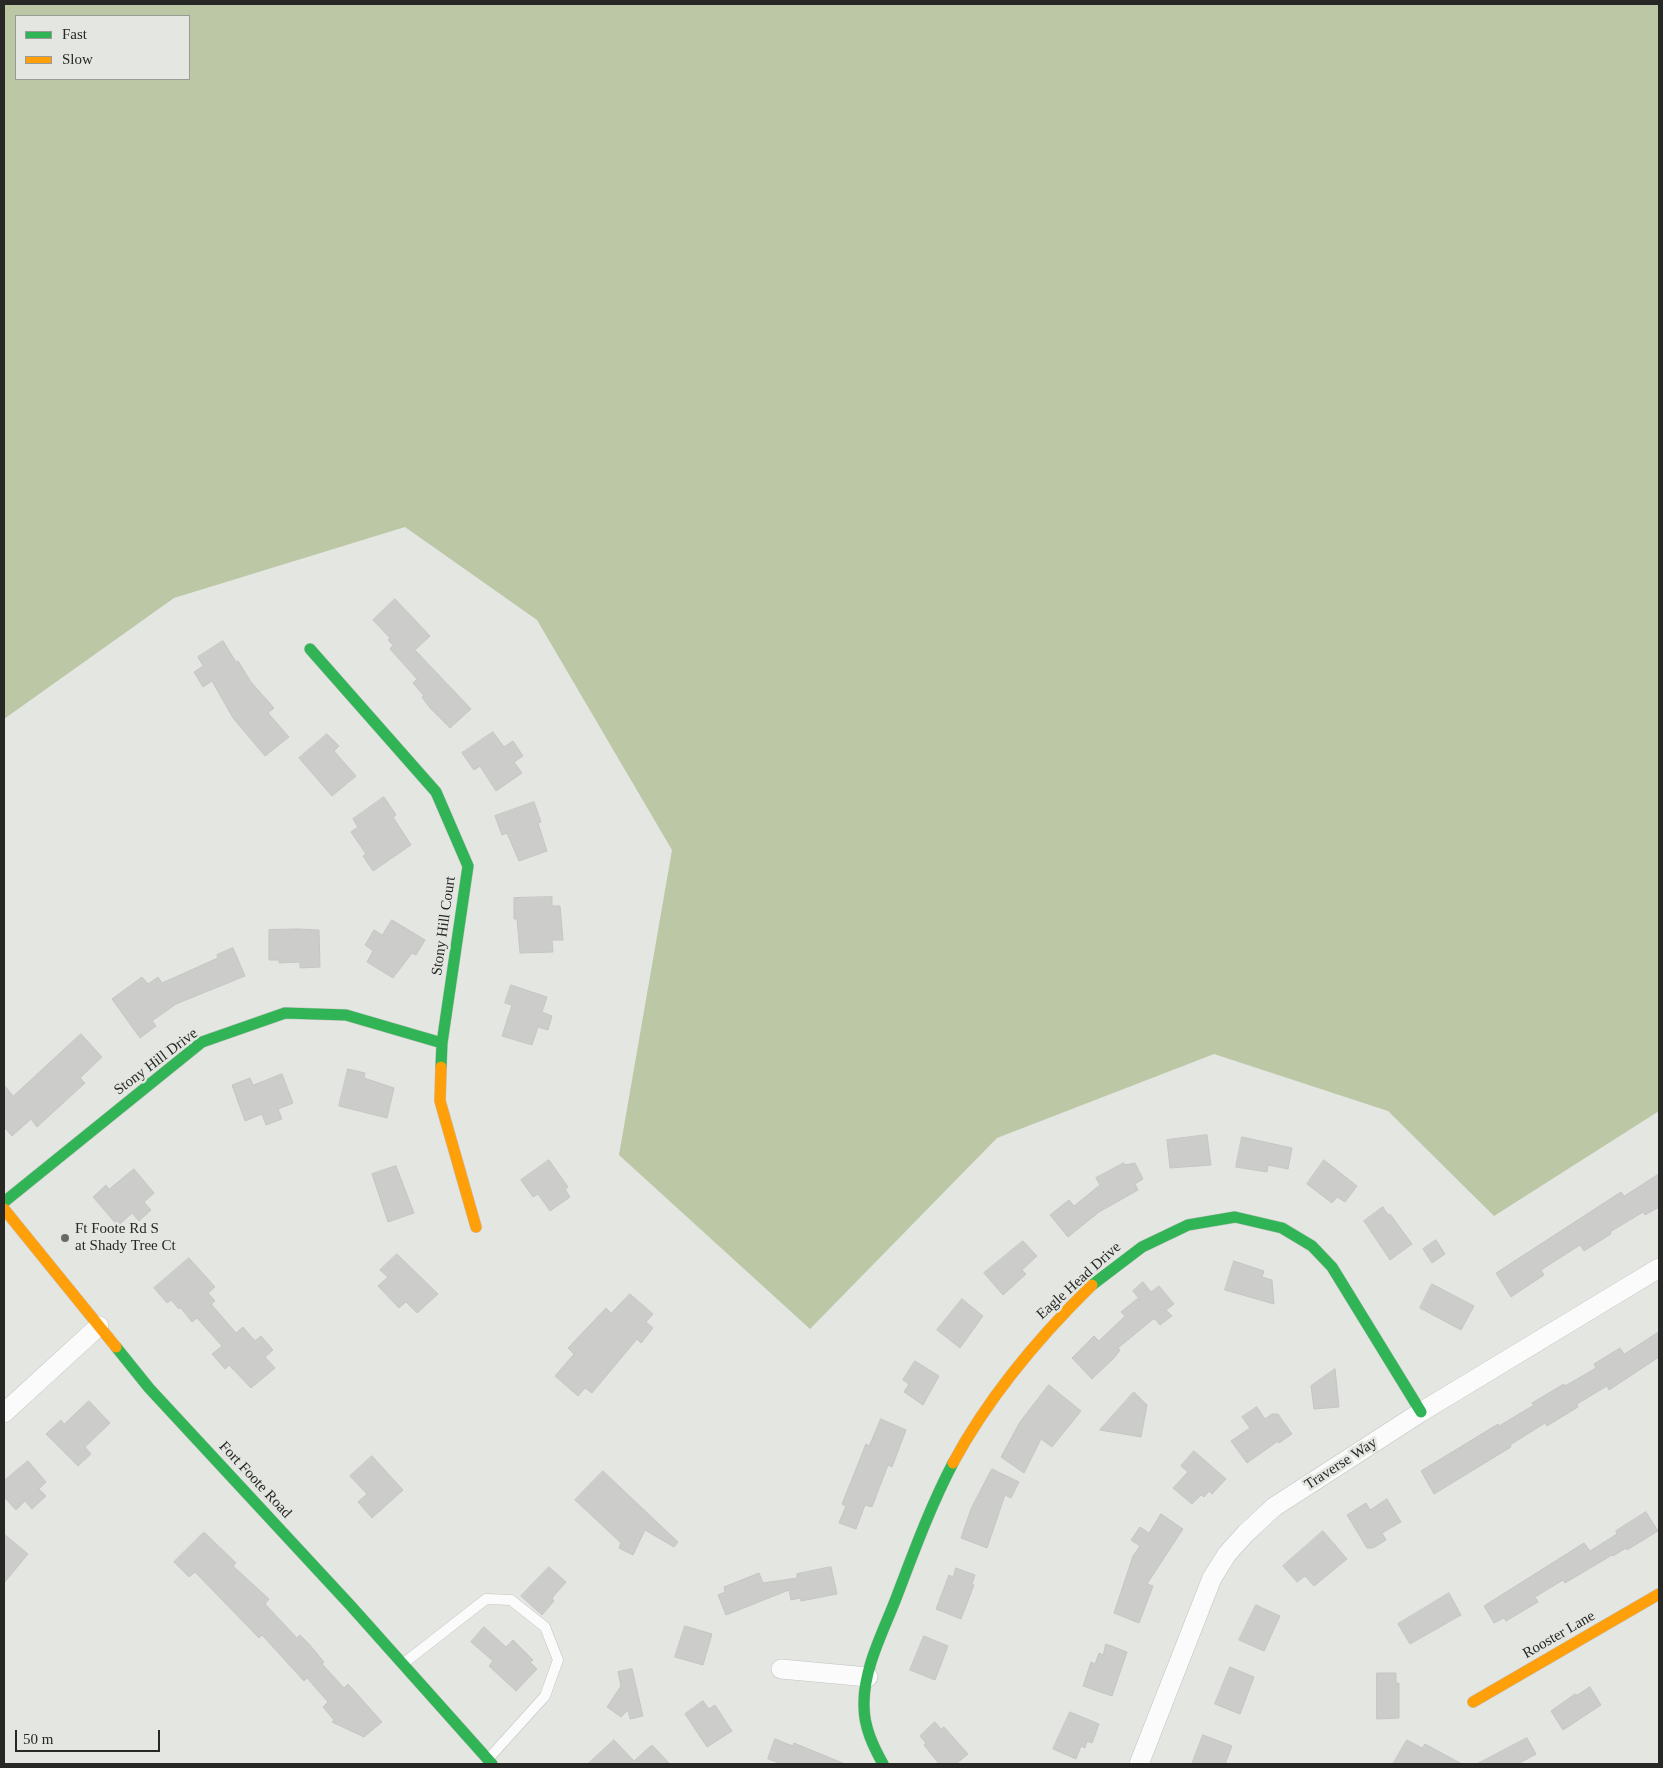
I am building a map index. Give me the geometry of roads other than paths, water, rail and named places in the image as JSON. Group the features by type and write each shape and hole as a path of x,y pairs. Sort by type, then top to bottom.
{"street":[{"name":"Stony Hill Court","path":"310,649 436,792 468,866 442,1043 440,1101 476,1227"},
{"name":"Stony Hill Drive","path":"4,1202 202,1042 285,1013 346,1015 442,1043"},
{"name":"Fort Foote Road","path":"4,1209 149,1388 403,1664 490,1762"},
{"name":"Eagle Head Drive","path":"883,1764 866,1722 864,1700 868,1677 906,1570 938,1492 986,1408 1030,1348 1062,1312 1145,1243 1164,1233 1194,1222 1246,1218 1282,1227 1312,1246 1327,1260 1348,1290 1421,1412"},
{"name":"Traverse Way","path":"1139,1764 1212,1578 1227,1554 1274,1507 1421,1412 1659,1268"},
{"path":"4,1413 99,1326"},
{"name":"Rooster Lane","path":"1473,1702 1659,1594"},
{"path":"781,1669 868,1677"}],"lane":[{"path":"403,1664 486,1599 511,1600 545,1626 558,1660 545,1696 490,1762"}],"place":[{"name":"Ft Foote Rd S at Shady Tree Ct","path":"65,1238"}]}
